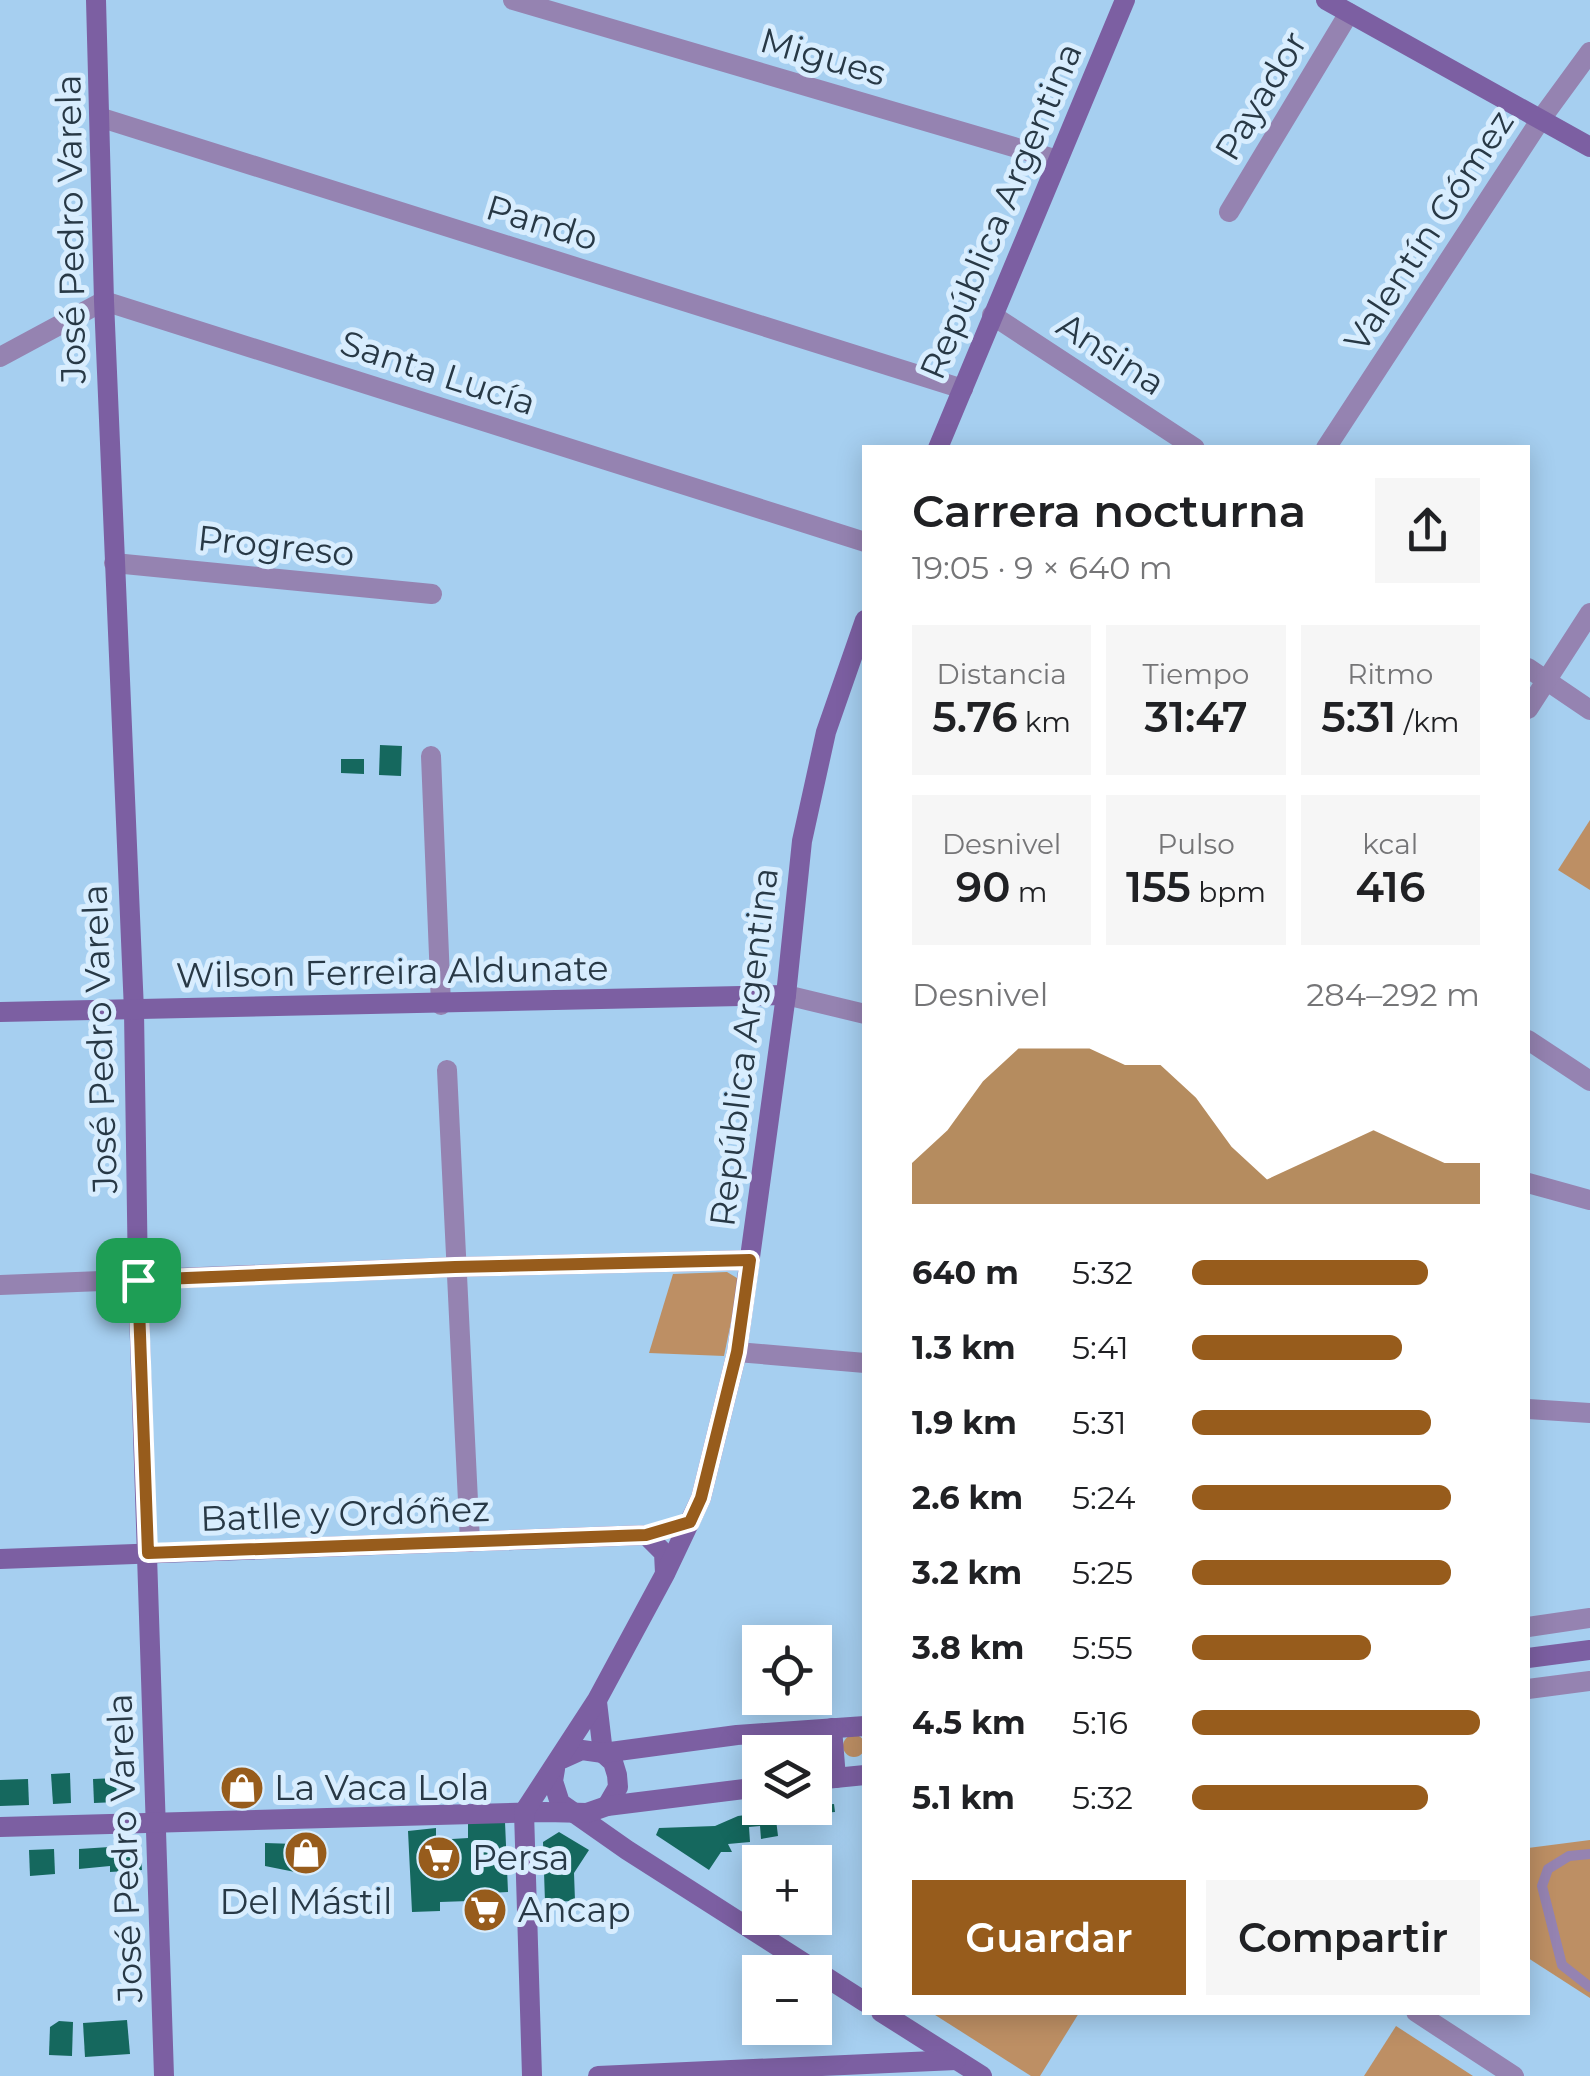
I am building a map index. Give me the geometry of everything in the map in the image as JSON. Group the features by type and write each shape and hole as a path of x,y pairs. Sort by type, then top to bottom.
{"street":[{"name":"José Pedro Varela","path":"96,0 104,302 134,1010 138,1280 164,2076"},
{"name":"Migues","path":"513,0 1058,160"},
{"name":"República Argentina","path":"939,445 1125,0"},
{"path":"1326,0 1590,147"},
{"name":"Payador","path":"1230,212 1349,13"},
{"name":"Valentín Gómez","path":"1328,445 1541,119 1590,52"},
{"name":"Pando","path":"102,118 963,389"},
{"path":"0,357 104,302"},
{"name":"Santa Lucía","path":"104,302 862,541"},
{"name":"Ansina","path":"992,315 1191,445"},
{"name":"Progreso","path":"114,563 432,594"},
{"path":"1530,706 1590,613"},
{"name":"República Argentina","path":"524,1812 597,1700 701,1498 737,1352 786,995 802,840 826,732 862,629"},
{"path":"1530,669 1590,710"},
{"path":"431,756 441,1005"},
{"path":"786,995 862,1013"},
{"name":"Wilson Ferreira Aldunate","path":"0,1012 786,995"},
{"path":"1530,1041 1590,1081"},
{"path":"447,1070 470,1542"},
{"path":"1530,1184 1590,1200"},
{"path":"0,1286 455,1267 750,1260"},
{"path":"737,1352 862,1363"},
{"path":"1530,1409 1590,1412"},
{"name":"Batlle y Ordóñez","path":"0,1559 646,1535 690,1522"},
{"path":"646,1535 664,1553 665,1574"},
{"path":"1530,1626 1590,1618"},
{"path":"1530,1658 1590,1650"},
{"path":"1530,1690 1590,1681"},
{"path":"597,1700 603,1753 613,1762 617,1775 618,1787 607,1806"},
{"path":"862,1726 737,1735 603,1753 582,1750 569,1754 555,1769 555,1792 560,1803 862,2000"},
{"path":"831,1735 832,1728"},
{"path":"832,1778 862,1775"},
{"path":"0,1827 587,1813 607,1806 742,1789"},
{"path":"607,1806 627,1850"},
{"path":"524,1812 532,2076"},
{"path":"886,2015 982,2076"},
{"path":"1421,2015 1514,2076"},
{"path":"598,2076 956,2060"}],"lane":[{"path":"1590,1854 1569,1856 1548,1869 1542,1886 1562,1965 1590,1987"}],"shaded area":[{"path":"1590,820 1590,890 1558,870"},
{"path":"727,1272 737,1278 738,1288 724,1356 649,1353 673,1274"},
{"path":"846,1738 862,1738 862,1754 846,1754"},
{"path":"1590,1840 1590,1998 1530,1959 1530,1848"},
{"path":"935,2015 1078,2015 1040,2076 1031,2076"},
{"path":"1396,2026 1473,2076 1364,2076"}],"building":[{"path":"380,745 402,746 401,776 379,775"},
{"path":"341,759 364,759 364,774 341,773"},
{"path":"70,1773 71,1803 53,1804 51,1774"},
{"path":"116,1778 117,1802 94,1803 93,1779"},
{"name":"La Vaca Lola","path":"254,1778 254,1797 231,1798 230,1779"},
{"path":"28,1779 29,1805 0,1806 0,1780"},
{"path":"742,1815 742,1825 777,1825 778,1836 761,1839 760,1826 749,1827 750,1842 728,1844 732,1852 721,1852 709,1870 656,1835 659,1828 715,1826"},
{"name":"Persa","path":"505,1822 508,1892 469,1894 469,1901 440,1902 440,1911 412,1912 408,1831 436,1828 436,1840 468,1838 468,1823"},
{"path":"559,1832 589,1850 574,1873 575,1901 545,1902 543,1842"},
{"path":"265,1843 296,1844 295,1872 265,1866"},
{"path":"140,1845 142,1870 110,1872 110,1866 79,1869 79,1849"},
{"path":"54,1849 55,1874 30,1876 29,1850"},
{"name":"Ancap","path":"469,1901 500,1902 501,1918 468,1919"},
{"path":"127,2020 130,2054 85,2057 83,2023"},
{"path":"59,2021 73,2022 72,2056 49,2055 50,2027"}],"place":[{"name":"La Vaca Lola","path":"242,1788"},
{"name":"Del Mástil","path":"306,1853"},
{"name":"Persa","path":"439,1858"},
{"name":"Ancap","path":"485,1910"}],"route":[{"path":"750,1260 737,1352 701,1498 690,1522 646,1535 148,1553 138,1280 750,1260"}]}
